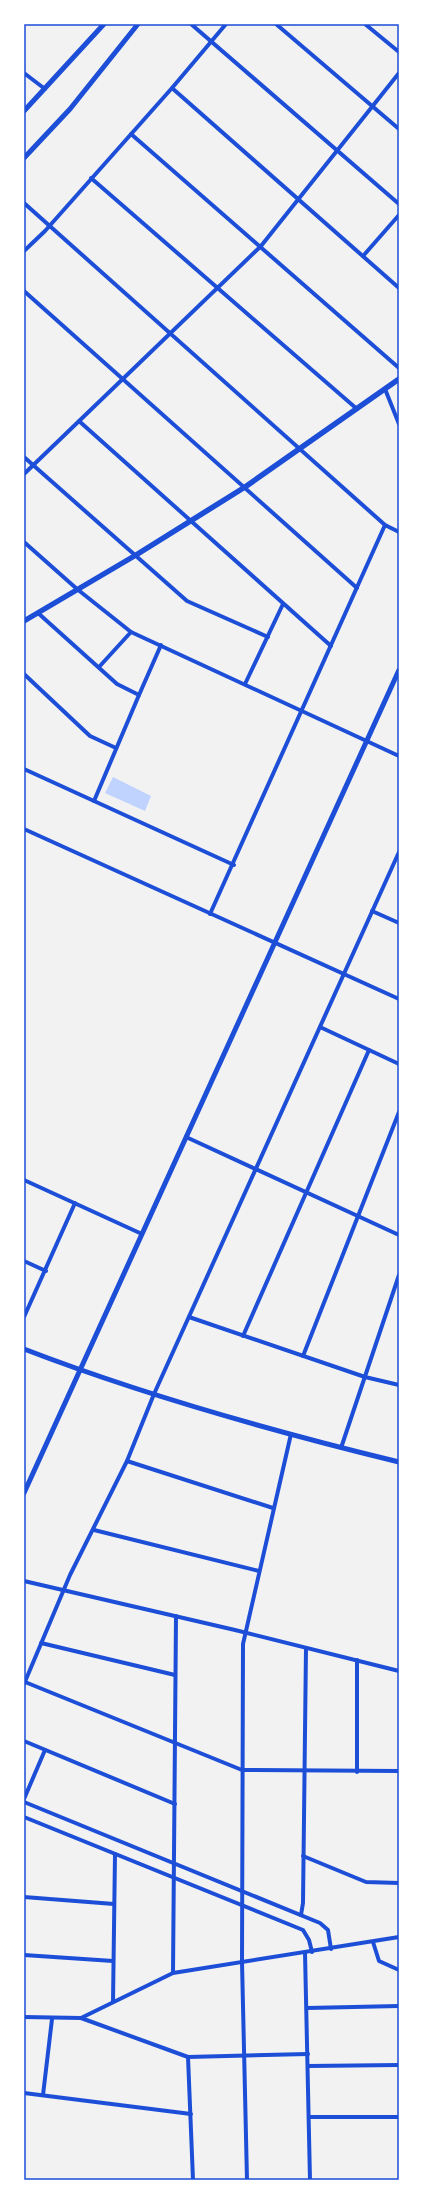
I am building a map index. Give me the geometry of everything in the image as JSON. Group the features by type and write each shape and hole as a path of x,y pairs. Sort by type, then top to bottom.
{"main road":[{"path":"24,621 191,522 357,410 399,379"}],"street":[{"path":"24,111 104,24"},
{"path":"24,158 70,109 138,24"},
{"path":"191,24 399,204"},
{"path":"24,251 50,225 172,88 226,24"},
{"path":"276,24 399,129"},
{"path":"366,24 399,52"},
{"path":"24,73 45,89"},
{"path":"24,474 260,246 399,73"},
{"path":"172,88 399,288"},
{"path":"131,134 399,368"},
{"path":"91,178 357,410"},
{"path":"24,203 385,525 399,532"},
{"path":"363,256 399,215"},
{"path":"24,291 357,588"},
{"path":"385,389 399,424"},
{"path":"79,421 331,646"},
{"path":"24,457 187,601 268,637"},
{"path":"210,914 234,865 385,525"},
{"path":"24,542 77,589 131,632 399,756"},
{"path":"245,684 283,604"},
{"path":"38,613 117,684 139,695"},
{"path":"99,667 131,632"},
{"path":"94,801 161,645"},
{"path":"24,1493 399,670"},
{"path":"24,674 90,736 116,748"},
{"path":"24,769 234,865"},
{"path":"24,829 274,944 399,999"},
{"path":"399,852 254,1170 154,1394 127,1461 63,1590 25,1683 242,1770 357,1772 399,1771"},
{"path":"372,911 399,923"},
{"path":"320,1028 399,1064"},
{"path":"243,1336 369,1050"},
{"path":"303,1356 399,1112"},
{"path":"186,1137 254,1170 399,1235"},
{"path":"24,1180 142,1234"},
{"path":"24,1317 46,1271 75,1203"},
{"path":"24,1261 46,1271"},
{"path":"341,1448 399,1275"},
{"path":"189,1317 366,1377 399,1385"},
{"path":"24,1348 79,1370 219,1414 341,1448 399,1462"},
{"path":"248,2180 242,1962 242,1770 245,1632 291,1434"},
{"path":"127,1461 273,1508"},
{"path":"94,1530 259,1571"},
{"path":"24,1581 245,1632 399,1671"},
{"path":"173,1973 176,1616"},
{"path":"41,1643 175,1675"},
{"path":"301,1915 303,1903 306,1648"},
{"path":"357,1660 357,1772"},
{"path":"24,1741 175,1804"},
{"path":"24,1799 45,1750"},
{"path":"24,1802 320,1923 328,1930 331,1949"},
{"path":"24,1817 243,1907 303,1930 310,1940 312,1952"},
{"path":"113,2002 115,1854"},
{"path":"303,1856 366,1882 399,1883"},
{"path":"24,1898 114,1904"},
{"path":"81,2018 173,1973 399,1937"},
{"path":"373,1942 379,1961 399,1970 399,1975"},
{"path":"305,1953 310,2117 310,2180"},
{"path":"24,1955 113,1961"},
{"path":"307,2008 399,2006"},
{"path":"24,2018 81,2018 188,2057 308,2054"},
{"path":"43,2095 52,2019"},
{"path":"188,2057 193,2180"},
{"path":"308,2066 399,2065"},
{"path":"24,2093 191,2114"},
{"path":"310,2117 399,2117"}],"water":[{"path":"113,777 151,796 145,811 105,793"}]}
